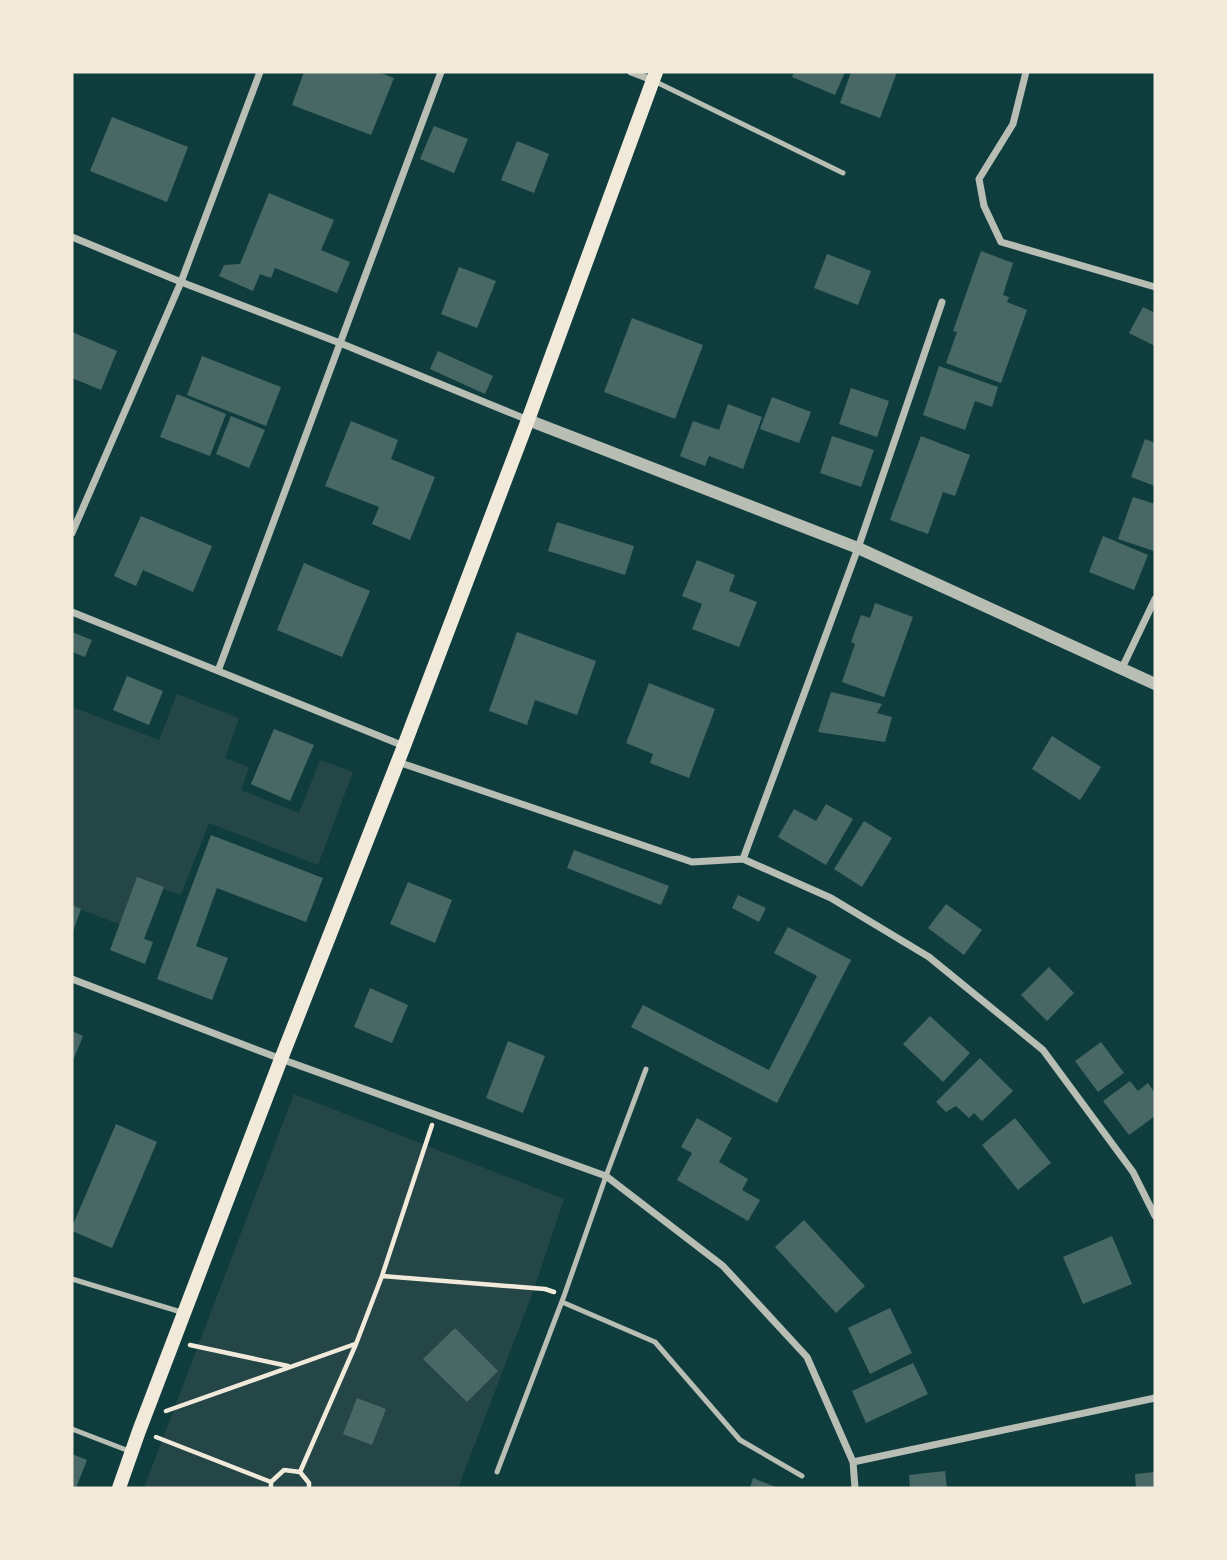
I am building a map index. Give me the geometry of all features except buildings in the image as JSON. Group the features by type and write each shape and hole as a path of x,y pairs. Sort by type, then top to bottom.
{"main road":[{"path":"119,1488 281,1059 528,420 654,76"}],"street":[{"path":"72,533 181,282 260,72"},
{"path":"218,671 441,72"},
{"path":"631,72 654,76"},
{"path":"1026,72 1013,124 979,179 984,206 1001,242 1155,287"},
{"path":"72,237 528,420 858,548 1155,684"},
{"path":"743,859 858,548 942,302"},
{"path":"1122,668 1155,599"},
{"path":"72,612 404,746"},
{"path":"398,762 692,862 743,859 831,898 929,957 1043,1050 1133,1172 1155,1216"},
{"path":"72,979 281,1059 606,1176 723,1266 807,1357 853,1462 855,1488"},
{"path":"853,1462 1155,1398"}],"lane":[{"path":"654,76 843,173"},
{"path":"497,1472 646,1069"},
{"path":"72,1279 184,1313"},
{"path":"563,1299 654,1342 740,1440 802,1476"},
{"path":"72,1429 132,1452"}],"path":[{"path":"300,1472 356,1344 382,1276 436,1115"},
{"path":"382,1276 545,1289 563,1299"},
{"path":"164,1412 356,1344"},
{"path":"189,1345 290,1367"},
{"path":"139,1431 271,1482"},
{"path":"271,1488 271,1482 284,1470 300,1472 309,1483 309,1488"}],"shaded area":[{"path":"177,694 239,718 225,758 249,767 241,790 299,813 320,760 353,772 318,865 209,823 181,895 138,880 121,925 72,906 72,707 159,740"},
{"path":"294,1094 564,1199 534,1289 458,1488 144,1488"}]}
